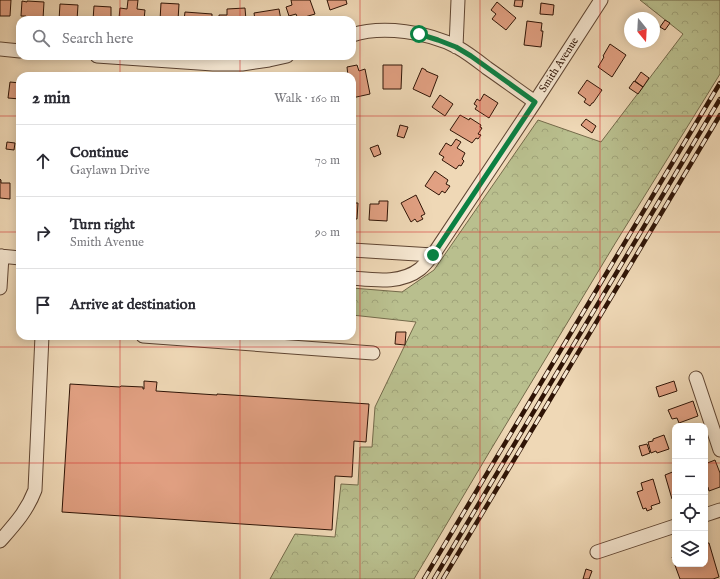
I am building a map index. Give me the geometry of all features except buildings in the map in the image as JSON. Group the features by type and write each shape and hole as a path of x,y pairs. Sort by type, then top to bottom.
{"street":[{"path":"456,47 458,0"},
{"name":"Smith Avenue","path":"356,278 382,280 396,279 409,276 421,269 433,255 601,0"},
{"path":"356,34 378,30 419,34 438,40 456,47 471,56 535,102"},
{"path":"0,49 16,51"},
{"path":"158,60 242,64 270,60"},
{"path":"356,250 433,255"},
{"path":"0,288 1,256 16,258"},
{"path":"0,541 21,517 36,490 42,340"},
{"path":"197,340 374,353"},
{"path":"696,378 720,450"},
{"path":"708,514 720,510"},
{"path":"597,552 672,527"}],"green space":[{"path":"640,0 720,0 720,74 616,242 414,579 270,579 295,534 335,537 341,484 358,485 360,447 372,447 375,407 416,322 356,315 356,288 402,292 434,270 538,120 601,142 683,34 660,16 660,12 655,12"}],"railway":[{"path":"424,579 720,83"},
{"path":"434,579 720,99"},
{"path":"443,579 720,115"}],"route":[{"path":"419,34 456,47 535,102 433,255"}]}
